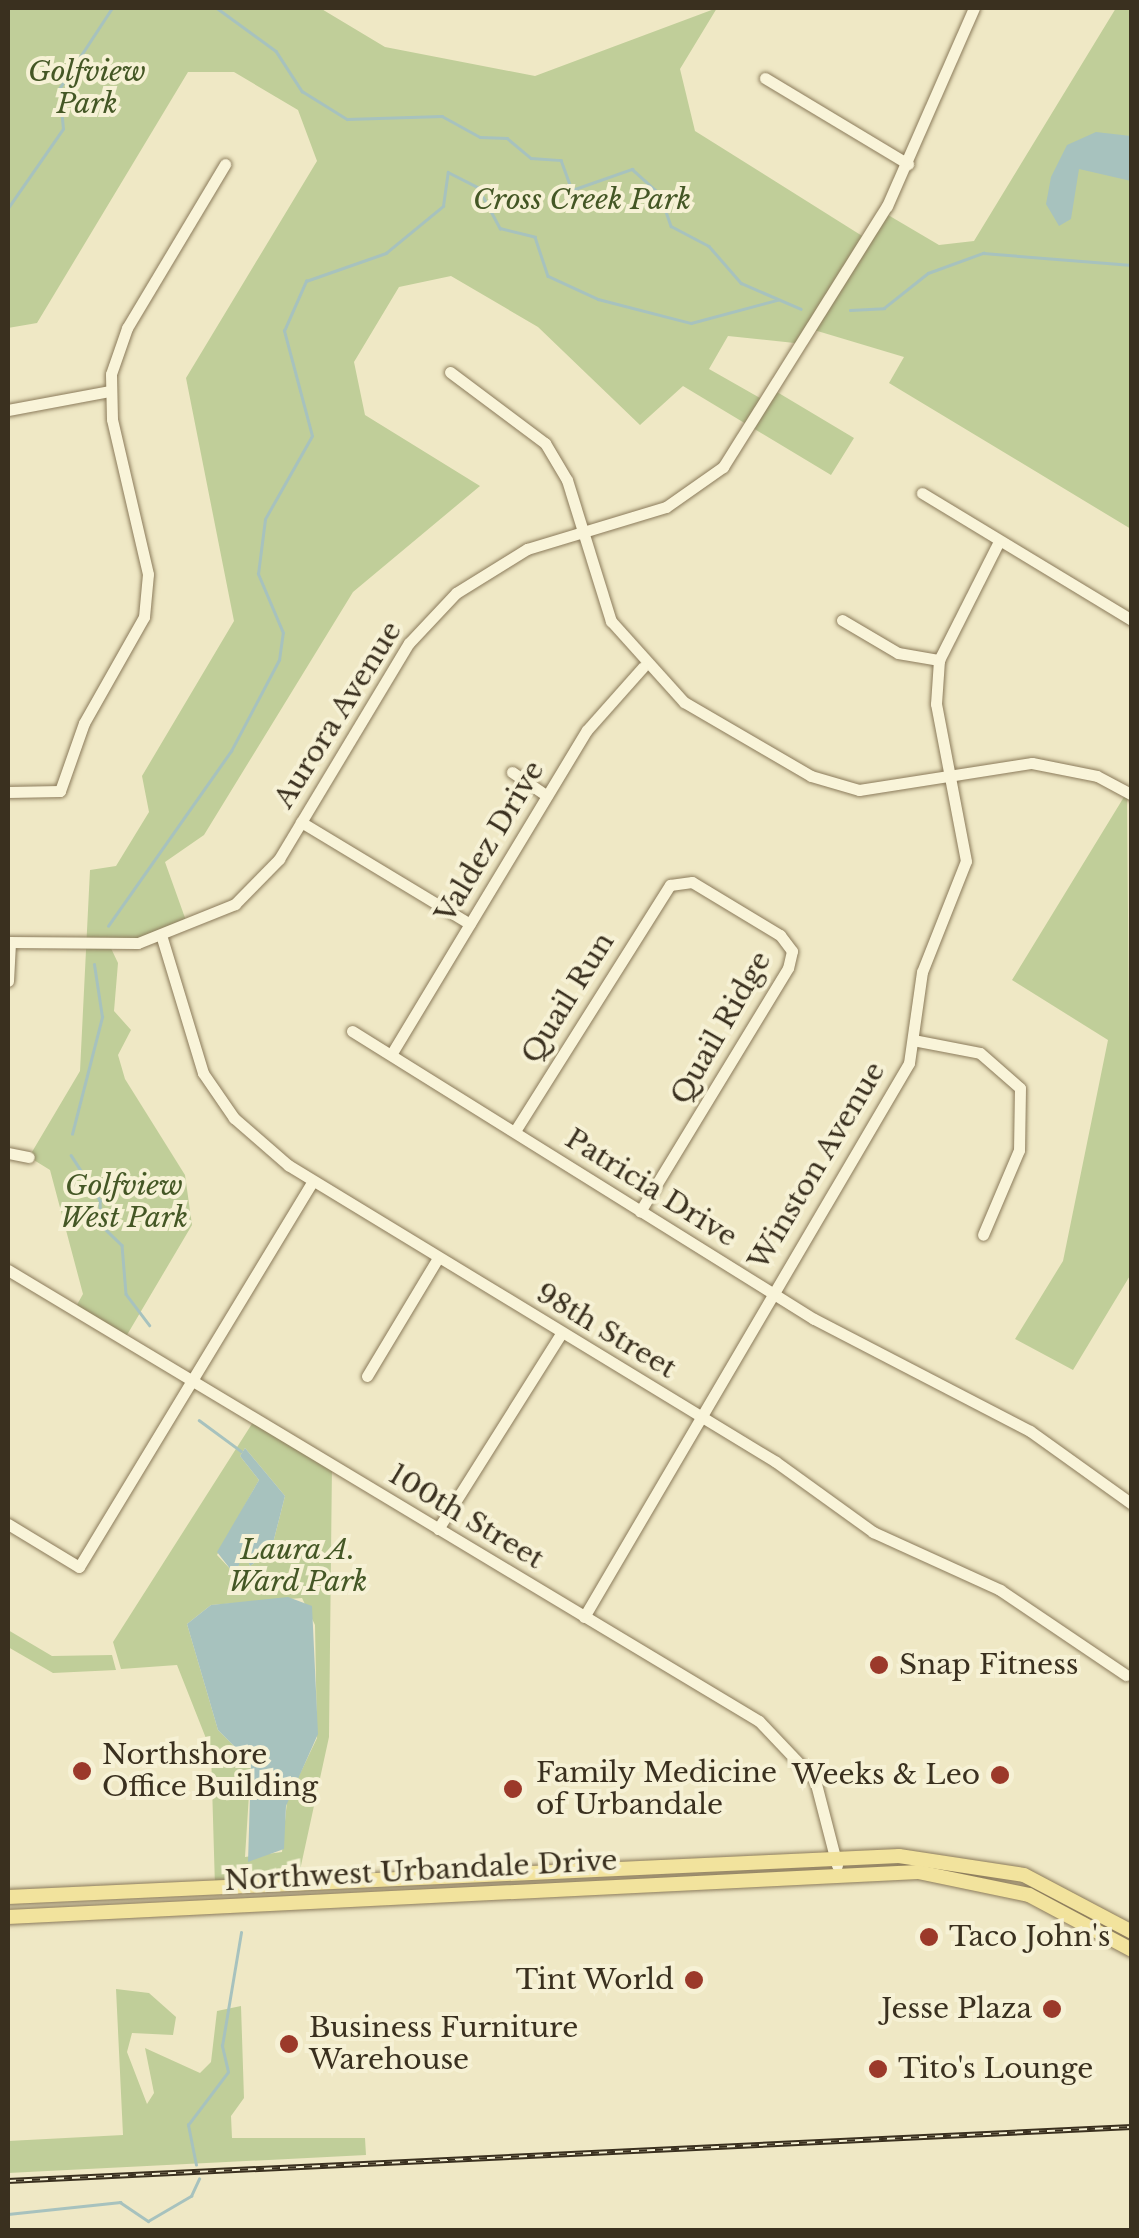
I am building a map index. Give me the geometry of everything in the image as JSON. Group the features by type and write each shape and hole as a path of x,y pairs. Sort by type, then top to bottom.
{"main road":[{"name":"Northwest Urbandale Drive","path":"8,1897 836,1858"},
{"path":"836,1858 994,1866 1132,1932"},
{"path":"838,1875 918,1872 1005,1886 1132,1950"},
{"name":"Northwest Urbandale Drive","path":"8,1917 838,1875"}],"street":[{"name":"Aurora Avenue","path":"9,942 162,938 251,890 301,822 424,624 502,562 581,532 666,507 723,467 819,320 908,164 974,8"},
{"path":"765,78 908,164"},
{"path":"8,792 61,790 148,596 110,391 126,328 225,164"},
{"path":"450,372 546,443 611,622 644,667 684,702 826,783 892,791 952,777 1065,766 1132,795"},
{"path":"8,410 110,391"},
{"path":"922,493 1132,620"},
{"name":"Winston Avenue","path":"584,1617 695,1414 900,1081 914,1040 922,972 966,861 936,704 939,660 1000,541"},
{"path":"842,620 898,652 939,660"},
{"name":"Valdez Drive","path":"392,1053 587,730 644,667"},
{"path":"512,772 547,796"},
{"path":"301,822 470,924"},
{"name":"Quail Ridge","path":"640,1211 792,960 788,941 692,882 663,891"},
{"name":"Quail Run","path":"516,1131 663,891"},
{"name":"98th Street","path":"162,938 181,1023 210,1085 263,1146 313,1181 695,1414 873,1532 1000,1590 1126,1676"},
{"path":"8,981 9,942"},
{"name":"Patricia Drive","path":"352,1031 770,1292 1030,1431 1132,1504"},
{"path":"914,1040 970,1049 1020,1088 1019,1150 983,1235"},
{"path":"8,1153 29,1157"},
{"path":"8,1524 78,1567 313,1181"},
{"path":"367,1376 438,1258"},
{"name":"100th Street","path":"8,1270 780,1736 824,1798 838,1875"},
{"path":"438,1529 561,1334"}],"green space":[{"name":"Cross Creek Park","path":"8,8 320,8 385,47 535,76 717,8 680,69 695,131 867,239 883,212 939,245 974,241 1116,8 1131,8 1131,529 889,383 904,357 814,330 804,344 728,336 709,369 769,403 777,392 854,438 831,475 683,386 640,425 538,327 451,276 399,287 354,362 365,415 480,486 353,592 204,835 165,862 189,929 109,944 118,963 114,1011 131,1030 118,1055 125,1079 185,1175 192,1225 124,1340 74,1310 83,1294 50,1170 29,1157 80,1071 90,870 116,866 149,812 142,776 234,621 186,378 317,161 298,110 234,72 188,72 37,323 8,328"},
{"path":"1127,792 1131,1274 1073,1370 1015,1339 1063,1261 1108,1040 1012,980"},
{"name":"Laura A. Ward Park","path":"255,1419 332,1465 329,1737 297,1884 215,1887 211,1751 177,1665 121,1669 113,1642","holes":["245,1448 285,1496 271,1551 250,1566 244,1551 235,1574 217,1555 259,1480 240,1456","302,1598 315,1625 317,1738 287,1801 282,1852 245,1857 251,1763 218,1730 187,1624 211,1605"]},
{"path":"8,1630 52,1656 112,1655 116,1670 53,1673 8,1647"},
{"path":"116,1989 149,1993 176,2017 173,2035 132,2033 127,2052 147,2104 154,2093 145,2048 200,2073 211,2062 217,2011 241,2006 244,2098 231,2116 232,2138 365,2138 366,2155 8,2173 8,2141 123,2135"}],"water":[{"path":"1096,132 1131,136 1131,181 1079,169 1071,219 1059,226 1046,204 1051,177 1067,145"},
{"path":"245,1448 285,1496 271,1551 250,1566 244,1552 235,1575 217,1552 259,1480 240,1456"},
{"path":"288,1597 312,1606 318,1734 286,1806 284,1849 248,1862 251,1763 218,1730 187,1624 211,1605"}],"waterway":[{"path":"8,208 63,129 59,89 112,8"},
{"path":"217,8 276,51 302,91 347,119 442,116 480,137 507,138 531,158 561,160 572,190 632,169 660,194 671,226 709,246 741,283 801,309"},
{"path":"108,926 231,751 279,660 283,633 258,574 265,519 312,436 284,331 306,281 386,253 443,206 448,172 478,187 500,228 535,237 548,276 598,299 691,323 777,300"},
{"path":"850,310 884,308 928,273 983,253 1132,265"},
{"path":"72,1134 102,1017 94,965"},
{"path":"71,1155 100,1200 101,1225 122,1245 126,1294 149,1325"},
{"path":"199,1420 241,1451"},
{"path":"196,2165 188,2125 228,2072 222,2046 241,1933"},
{"path":"8,2214 120,2202 148,2221 191,2196 199,2179"}],"railway":[{"path":"8,2181 1132,2127"}],"place":[{"name":"Snap Fitness","path":"879,1665"},
{"name":"Northshore Office Building","path":"82,1771"},
{"name":"Weeks & Leo","path":"1000,1775"},
{"name":"Family Medicine of Urbandale","path":"513,1789"},
{"name":"Taco John's","path":"929,1937"},
{"name":"Tint World","path":"694,1980"},
{"name":"Jesse Plaza","path":"1052,2009"},
{"name":"Business Furniture Warehouse","path":"289,2044"},
{"name":"Tito's Lounge","path":"878,2069"}],"park label":[{"name":"Golfview Park","path":"87,88"},
{"name":"Golfview West Park","path":"124,1202"}]}
